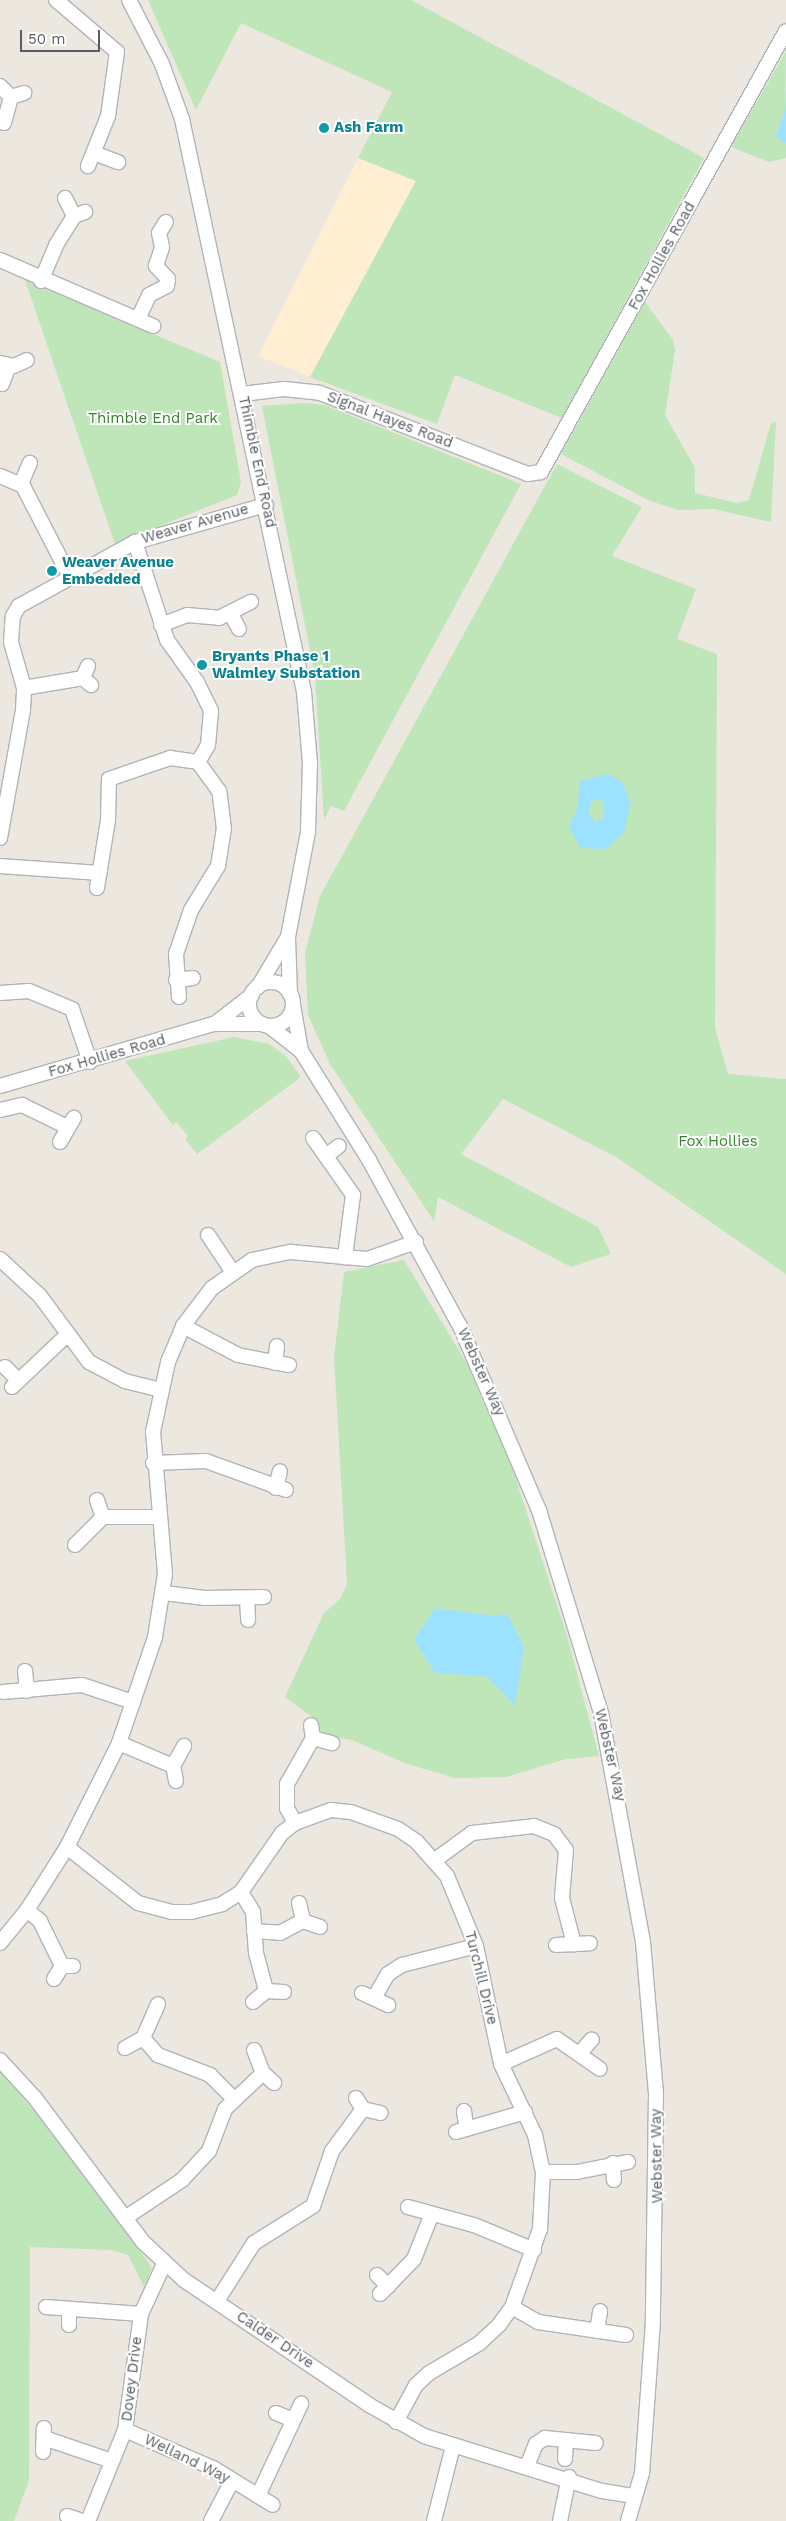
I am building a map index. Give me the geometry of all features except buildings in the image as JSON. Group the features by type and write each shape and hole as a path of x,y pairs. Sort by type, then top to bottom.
{"street":[{"path":"56,0 117,52 113,96 88,166"},
{"name":"Thimble End Road","path":"129,0 178,105 266,505 304,692 310,763 308,832 288,937 291,999"},
{"name":"Fox Hollies Road","path":"533,475 545,468 786,31"},
{"path":"0,86 18,95 4,123"},
{"path":"94,153 118,162"},
{"path":"41,281 80,214 65,198"},
{"path":"138,319 149,295 167,286 168,279 156,266 162,247 159,233 166,222"},
{"path":"0,260 41,281 153,326"},
{"path":"2,384 5,365 27,360"},
{"name":"Signal Hayes Road","path":"242,394 284,389 320,393 533,475"},
{"path":"21,484 30,463"},
{"path":"0,476 21,484 69,575"},
{"name":"Weaver Avenue","path":"0,838 6,764 24,688 11,642 13,616 26,599 135,542 266,505"},
{"path":"135,542 161,625 210,711 208,744 198,762"},
{"path":"161,625 187,615 207,619 231,614 251,602"},
{"path":"231,614 239,629"},
{"path":"24,688 87,676"},
{"path":"97,888 108,820 107,785 113,775 170,758 198,762 218,791 222,847 209,883 184,923 175,961 179,997"},
{"path":"0,866 100,873"},
{"name":"Thimble End Road","path":"255,991 288,937"},
{"path":"176,980 193,978"},
{"path":"274,983 291,999 283,1022 266,1025 251,1012 255,991 274,983"},
{"path":"0,993 29,991 72,1010 90,1062"},
{"name":"Fox Hollies Road","path":"213,1024 255,991"},
{"name":"Webster Way","path":"291,999 300,1051"},
{"name":"Fox Hollies Road","path":"0,1086 90,1062 213,1024 266,1025"},
{"name":"Webster Way","path":"266,1025 300,1051 416,1242 493,1397 554,1550 601,1713 632,1868 651,2018 658,2169 642,2473 633,2496 628,2521"},
{"path":"0,1110 22,1105 70,1122 60,1142"},
{"path":"313,1138 354,1200 345,1257"},
{"path":"326,1156 339,1146"},
{"path":"208,1234 232,1271"},
{"path":"0,1943 28,1910 67,1847 119,1743 133,1702 164,1593 160,1516 153,1463 161,1390 184,1326 207,1294 232,1271 272,1254 380,1257 416,1242"},
{"path":"0,1259 40,1296 68,1335 96,1368 161,1390"},
{"path":"184,1326 238,1355 289,1366"},
{"path":"5,1368 15,1383 68,1335"},
{"path":"274,1363 277,1346"},
{"path":"153,1463 206,1461 281,1489 280,1471"},
{"path":"97,1500 102,1516"},
{"path":"75,1545 102,1516 160,1516"},
{"path":"164,1593 247,1598 264,1597"},
{"path":"247,1598 248,1620"},
{"path":"25,1671 27,1691"},
{"path":"3,1692 82,1685 133,1702"},
{"path":"295,1823 287,1808 287,1784 312,1732 332,1743"},
{"path":"119,1743 172,1766"},
{"path":"176,1781 172,1766 184,1746"},
{"name":"Turchill Drive","path":"67,1847 124,1893 155,1909 205,1909 241,1892 282,1833 295,1823 331,1810 368,1816 398,1829 435,1860 457,1896 476,1946 500,2064 525,2112 543,2172 534,2250 512,2307 480,2343 446,2361 416,2384 396,2422"},
{"path":"435,1860 472,1833 534,1826 554,1834 566,1850 562,1898 574,1944"},
{"path":"241,1892 253,1912 254,1931 266,1990"},
{"path":"300,1903 303,1921"},
{"path":"28,1910 40,1921 68,1966 54,1979"},
{"path":"254,1931 280,1932 303,1921 320,1928"},
{"path":"556,1945 590,1943"},
{"path":"388,2005 368,1995 388,1974 402,1965 476,1946"},
{"path":"253,2002 266,1990 284,1992"},
{"path":"125,2048 143,2038 158,2004"},
{"path":"143,2038 158,2055 210,2075 234,2098"},
{"path":"500,2064 550,2040 580,2053 600,2069"},
{"path":"580,2053 592,2040"},
{"path":"254,2050 263,2073 274,2083"},
{"name":"Calder Drive","path":"0,2060 35,2098 126,2218 164,2264 217,2301 396,2422 453,2446 569,2477 602,2491 633,2496"},
{"path":"126,2218 168,2192 209,2151 234,2098 263,2073"},
{"path":"217,2301 254,2243 313,2206 332,2151 360,2104 381,2112"},
{"path":"464,2111 461,2129 496,2123 525,2112"},
{"path":"543,2172 577,2172 613,2163 628,2162"},
{"path":"613,2163 614,2180"},
{"path":"408,2207 431,2216 474,2225 534,2250"},
{"path":"376,2275 384,2290 414,2259 431,2216"},
{"name":"Dovey Drive","path":"88,2521 126,2430 140,2314 164,2264"},
{"path":"46,2307 140,2314"},
{"path":"512,2307 538,2322 626,2335"},
{"path":"69,2308 69,2325"},
{"path":"597,2331 600,2311"},
{"path":"258,2496 300,2404"},
{"path":"276,2413 293,2420"},
{"name":"Welland Way","path":"126,2430 232,2480 273,2505"},
{"path":"44,2439 112,2461"},
{"path":"527,2466 539,2440 596,2443"},
{"path":"565,2459 566,2440"},
{"path":"434,2521 453,2446"},
{"path":"560,2521 569,2477"},
{"path":"211,2521 232,2480"},
{"path":"67,2516 82,2521"}],"shaded area":[{"path":"358,158 416,181 310,377 258,356"}],"green space":[{"path":"148,0 411,0 704,158 562,418 455,375 437,424 310,377 416,181 358,158 392,92 241,23 196,110"},
{"path":"786,51 785,111 775,137 786,144 786,158 769,162 731,147"},
{"name":"Thimble End Park","path":"25,280 220,362 241,482 237,495 115,544"},
{"path":"645,302 673,340 675,351 665,415 695,468 695,493 737,503 749,500 771,423 776,422 771,522 714,509 679,510 650,501 561,454"},
{"path":"303,403 325,405 521,484 344,811 331,806 324,820 315,676 262,406"},
{"name":"Fox Hollies","path":"557,464 642,507 612,556 696,589 677,639 717,654 715,1028 728,1074 786,1079 786,1274 616,1157 503,1099 461,1154 598,1227 611,1254 571,1267 438,1197 434,1221 330,1064 308,1015 305,953 320,896"},
{"path":"234,1037 269,1044 286,1056 301,1077 197,1154 185,1139 188,1136 176,1122 173,1125 125,1061"},
{"path":"404,1260 466,1362 514,1473 567,1636 599,1756 566,1759 506,1777 455,1778 407,1764 352,1740 324,1735 312,1717 285,1697 324,1613 340,1599 347,1584 334,1357 344,1272"},
{"path":"0,2071 83,2168 152,2268 144,2287 128,2255 112,2250 30,2247 29,2480 14,2521 0,2521"}],"water":[{"path":"786,89 786,144 775,137 785,111"},
{"path":"608,774 622,782 631,803 624,832 606,849 580,848 569,826 577,809 580,781","holes":["599,799 604,804 603,818 595,823 588,813 592,801"]},
{"path":"435,1608 494,1616 507,1614 524,1647 515,1705 486,1676 435,1673 414,1640"}],"place":[{"name":"Ash Farm","path":"324,128"},
{"name":"Weaver Avenue Embedded","path":"52,571"},
{"name":"Bryants Phase 1 Walmley Substation","path":"202,665"}]}
